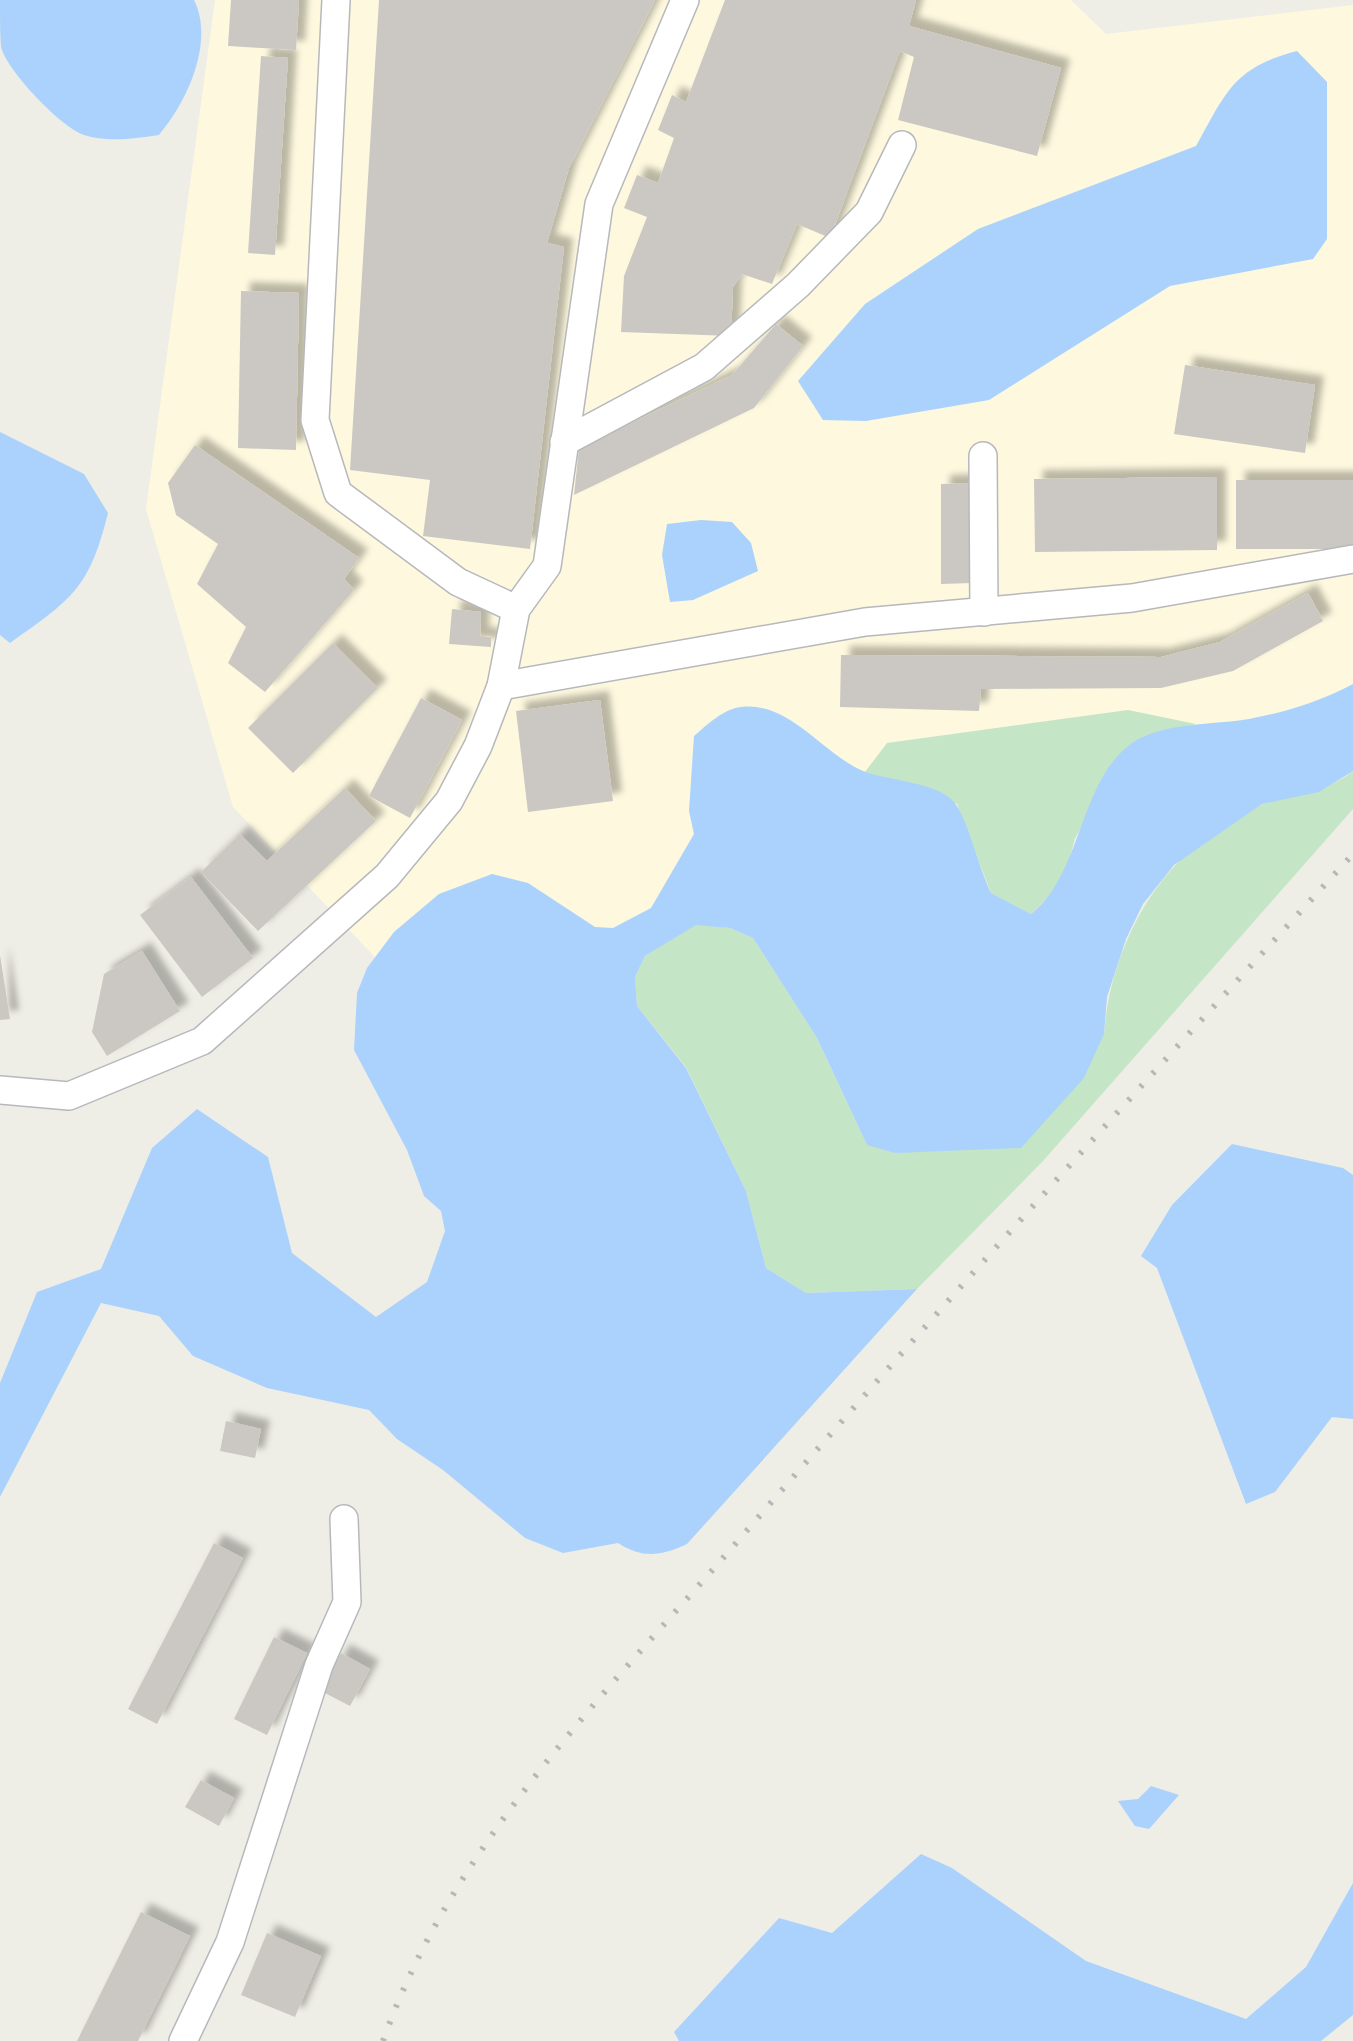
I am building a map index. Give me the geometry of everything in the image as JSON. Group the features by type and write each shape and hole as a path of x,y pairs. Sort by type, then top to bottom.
{"street":[{"path":"336,0 315,420 338,493 458,582 516,609"},
{"path":"0,1090 70,1096 202,1041 387,876 449,801 502,686 516,609 547,566 599,203 686,0"},
{"path":"564,442 704,367 869,212 902,145"},
{"path":"983,456 984,612"},
{"path":"502,686 865,622 1132,598 1353,559"},
{"path":"183,2041 230,1942 320,1665 347,1602 344,1519"}],"shaded area":[{"path":"215,0 1071,0 1106,34 1353,5 1353,718 832,839 611,964 405,989 233,807 146,509"}],"green space":[{"path":"1128,710 1196,724 1133,743 1075,838 1063,882 1031,914 991,893 957,804 865,772 887,743"},
{"path":"1353,771 1353,809 1043,1161 917,1289 806,1293 766,1268 746,1191 686,1067 637,1006 635,977 645,956 696,924 730,928 753,938 817,1038 867,1145 1104,1034 1118,963 1132,930 1171,870 1225,823 1258,806 1330,785"}],"water":[{"path":"0,0 194,0 200,17 200,52 188,89 159,135 102,139 84,135 49,110 5,57"},
{"path":"1297,51 1327,82 1327,239 1313,259 1170,286 989,400 866,421 823,420 798,381 865,304 978,229 1196,146 1234,84 1259,65"},
{"path":"0,432 84,474 108,513 93,559 75,590 10,643 0,635"},
{"path":"732,522 751,543 758,571 693,600 670,602 662,555 667,524"},
{"path":"1353,684 1353,771 1319,792 1262,804 1174,865 1143,904 1126,939 1107,997 1104,1034 1084,1078 1021,1148 895,1153 867,1145 817,1038 753,938 730,928 696,925 645,956 635,977 637,1006 686,1068 746,1191 766,1268 806,1293 917,1289 687,1544 652,1554 618,1543 563,1553 525,1538 443,1470 397,1439 369,1410 267,1388 193,1356 159,1316 101,1303 0,1497 0,1383 37,1292 101,1269 152,1148 197,1109 268,1157 292,1253 376,1317 427,1282 445,1231 441,1211 424,1196 407,1150 354,1050 357,993 367,968 394,932 439,894 492,874 528,883 595,927 613,928 651,908 694,834 689,811 694,736 722,714 741,707 775,712 863,771 928,787 950,798 961,814 991,893 1031,914 1061,875 1101,780 1132,743 1173,728 1276,713"},
{"path":"1232,1144 1343,1168 1353,1175 1353,1419 1332,1417 1275,1492 1246,1504 1157,1268 1141,1256 1172,1205"},
{"path":"1151,1786 1179,1795 1149,1829 1135,1826 1118,1801 1138,1799"},
{"path":"921,1854 952,1868 1086,1961 1246,2019 1306,1967 1353,1883 1353,2015 1321,2041 679,2041 674,2032 779,1918 832,1933"}],"building":[{"path":"231,0 299,0 296,50 228,46"},
{"path":"379,0 655,0 569,168 547,243 564,247 530,549 423,536 430,480 350,470"},
{"path":"725,0 916,0 909,26 1061,68 1037,156 898,120 914,57 900,51 830,238 797,224 772,284 742,274 733,287 731,336 621,332 624,276 647,217 624,208 637,175 658,183 674,138 658,130 672,95 686,102"},
{"path":"261,56 288,58 275,255 248,253"},
{"path":"241,291 299,293 296,450 238,448"},
{"path":"776,324 803,346 754,408 574,495 579,448 732,375"},
{"path":"1185,365 1315,385 1305,453 1174,434"},
{"path":"195,445 359,558 344,579 354,590 265,692 228,663 246,627 197,584 218,544 176,515 168,483"},
{"path":"1217,477 1217,550 1035,552 1034,479"},
{"path":"1236,480 1353,480 1353,549 1236,549"},
{"path":"972,483 972,583 941,584 941,484"},
{"path":"1308,593 1323,621 1233,671 1161,688 981,689 979,711 840,707 841,655 1161,657 1220,642"},
{"path":"452,609 481,612 480,636 491,637 491,647 449,644"},
{"path":"333,643 378,688 293,773 248,728"},
{"path":"421,698 462,720 410,818 369,796"},
{"path":"600,700 613,801 528,812 516,711"},
{"path":"345,788 376,821 258,931 201,872 240,834 267,861"},
{"path":"191,877 253,958 202,997 140,915"},
{"path":"142,951 180,1011 107,1056 92,1032 104,974"},
{"path":"0,955 10,1019 0,1020"},
{"path":"226,1421 261,1429 255,1458 220,1451"},
{"path":"214,1543 243,1558 157,1724 128,1709"},
{"path":"274,1637 307,1653 267,1735 234,1719"},
{"path":"341,1653 370,1669 350,1706 321,1691"},
{"path":"201,1780 234,1798 219,1826 185,1807"},
{"path":"141,1912 190,1936 138,2041 77,2041"},
{"path":"267,1933 321,1956 295,2017 241,1995"}],"railway":[{"path":"383,2041 413,1969 450,1900 492,1835 588,1711 893,1363 1353,854"}]}
